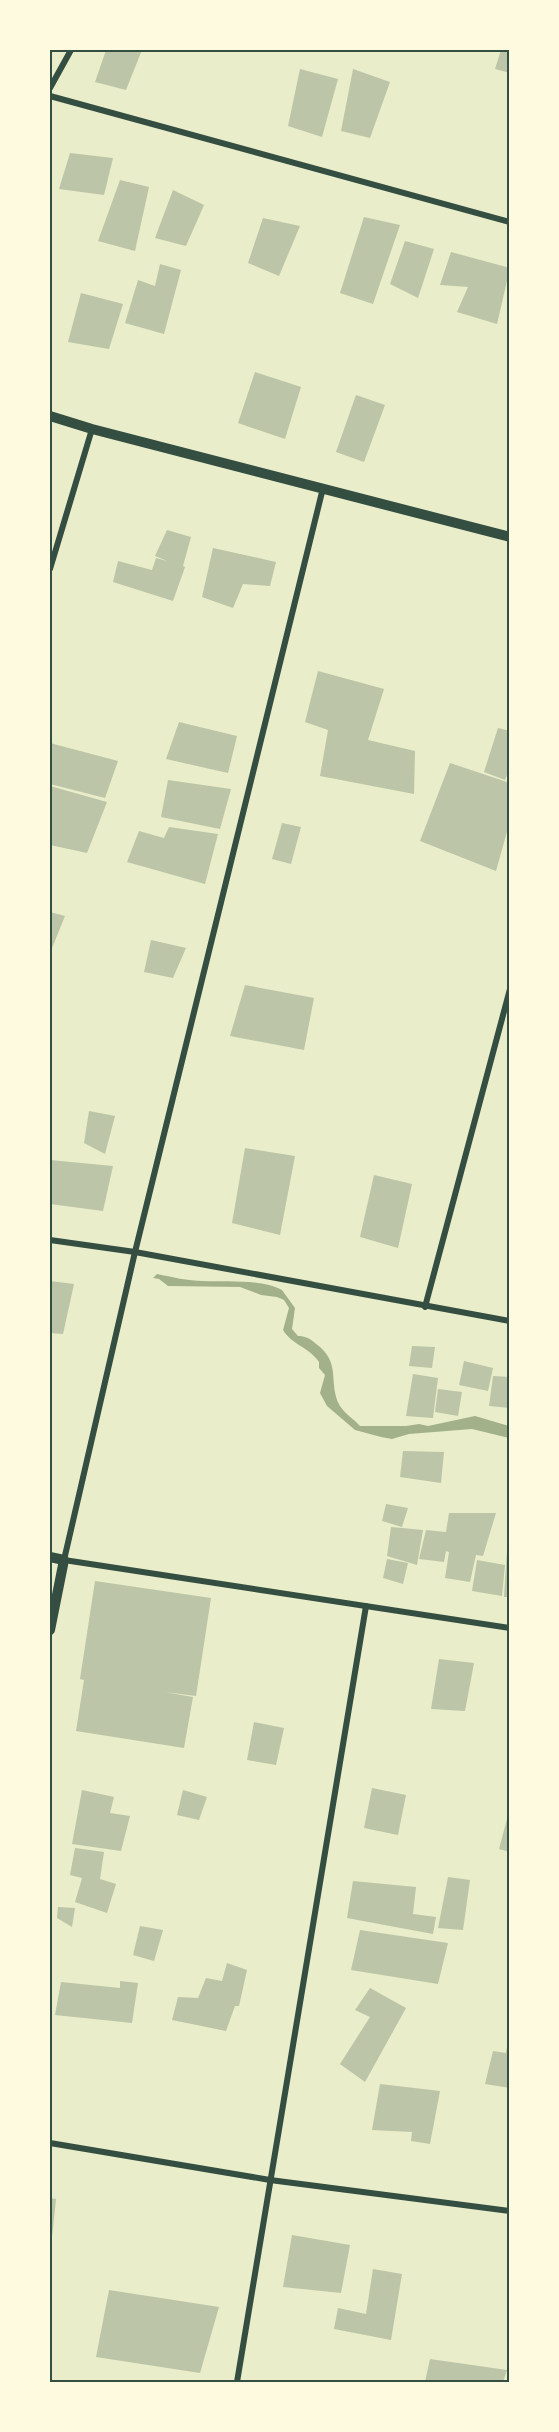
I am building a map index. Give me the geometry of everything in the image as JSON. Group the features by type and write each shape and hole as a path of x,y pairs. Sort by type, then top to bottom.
{"street":[{"path":"50,88 71,50"},
{"path":"50,96 510,222"},
{"path":"50,416 92,429 510,537"},
{"path":"50,569 92,429"},
{"path":"50,1630 135,1252 323,487"},
{"path":"425,1307 510,989"},
{"path":"50,1240 135,1252 510,1321"},
{"path":"50,1557 510,1628"},
{"path":"237,2382 366,1606"},
{"path":"50,2143 270,2180 510,2211"}],"shaded area":[{"path":"157,1274 192,1280 264,1284 282,1290 295,1308 292,1329 298,1336 313,1341 329,1358 336,1398 344,1412 360,1426 419,1424 428,1426 475,1416 509,1426 509,1438 472,1429 409,1434 392,1439 355,1430 327,1406 320,1393 325,1375 319,1368 319,1362 283,1330 289,1308 284,1300 240,1287 168,1286 159,1279 153,1278"}],"building":[{"path":"106,50 142,50 126,90 95,82"},
{"path":"501,50 510,50 510,73 495,69"},
{"path":"300,69 338,79 322,137 288,126"},
{"path":"353,69 390,82 370,138 341,131"},
{"path":"70,153 113,158 104,195 59,189"},
{"path":"120,180 149,187 135,251 98,241"},
{"path":"173,190 204,205 186,246 155,238"},
{"path":"364,217 400,225 373,304 340,293"},
{"path":"263,218 300,226 279,276 248,263"},
{"path":"405,241 434,249 418,298 390,284"},
{"path":"451,252 510,268 497,324 457,312 468,287 440,285"},
{"path":"160,264 181,270 164,334 125,323 138,280 155,286"},
{"path":"81,293 123,304 109,349 68,342"},
{"path":"255,372 301,387 285,439 238,423"},
{"path":"356,395 385,405 364,462 336,452"},
{"path":"167,530 191,537 183,566 185,567 173,601 113,582 118,561 152,570 156,558 167,561 155,556"},
{"path":"213,548 276,562 270,586 243,584 233,608 202,597"},
{"path":"318,671 384,689 368,740 415,751 414,794 320,776 328,730 305,722"},
{"path":"179,722 237,736 228,773 166,759"},
{"path":"498,728 510,731 510,767 505,780 484,772"},
{"path":"50,743 118,761 105,798 50,784"},
{"path":"450,763 510,783 510,821 496,871 420,841"},
{"path":"168,780 231,789 220,829 161,817"},
{"path":"50,786 107,802 87,853 50,845"},
{"path":"282,823 301,827 291,864 272,859"},
{"path":"169,827 218,834 205,884 127,862 139,831 164,838"},
{"path":"50,912 65,916 50,953"},
{"path":"151,940 186,948 173,978 144,972"},
{"path":"245,985 314,998 304,1050 230,1036"},
{"path":"89,1111 115,1116 105,1154 84,1143"},
{"path":"245,1148 295,1156 280,1235 232,1223"},
{"path":"50,1160 113,1166 103,1211 50,1204"},
{"path":"374,1175 412,1184 398,1248 360,1237"},
{"path":"50,1281 74,1284 63,1334 50,1333"},
{"path":"412,1346 435,1347 432,1368 409,1366"},
{"path":"464,1361 493,1368 488,1391 459,1385"},
{"path":"413,1374 438,1378 433,1418 406,1416"},
{"path":"493,1376 510,1377 510,1408 489,1406"},
{"path":"438,1389 462,1392 458,1416 435,1412"},
{"path":"403,1451 444,1452 441,1483 400,1477"},
{"path":"386,1504 408,1508 402,1527 382,1521"},
{"path":"449,1513 496,1513 483,1556 476,1555 470,1582 445,1578 449,1552 446,1551 444,1562 419,1559 426,1530 446,1532"},
{"path":"391,1527 423,1530 417,1565 387,1556"},
{"path":"507,1550 510,1551 510,1597 504,1597"},
{"path":"387,1559 408,1563 403,1584 383,1578"},
{"path":"477,1560 505,1565 502,1596 472,1591"},
{"path":"95,1581 211,1598 196,1696 164,1692 193,1697 184,1748 76,1731 84,1680 80,1679"},
{"path":"439,1659 474,1663 465,1711 431,1709"},
{"path":"254,1722 284,1728 276,1765 247,1760"},
{"path":"372,1788 406,1795 398,1835 364,1828"},
{"path":"82,1790 114,1797 110,1813 130,1816 121,1851 72,1844"},
{"path":"183,1790 207,1797 199,1820 177,1815"},
{"path":"507,1819 510,1819 510,1852 499,1849"},
{"path":"75,1848 104,1852 100,1879 116,1884 107,1913 75,1902 82,1878 70,1875"},
{"path":"448,1877 470,1880 463,1930 438,1928"},
{"path":"353,1881 416,1887 413,1914 436,1917 433,1934 347,1918"},
{"path":"58,1907 75,1908 72,1927 57,1918"},
{"path":"140,1926 163,1930 154,1961 133,1955"},
{"path":"360,1930 448,1943 438,1984 351,1970"},
{"path":"227,1963 247,1970 239,2006 235,2006 226,2031 172,2020 178,1997 198,1998 206,1978 222,1981"},
{"path":"120,1981 138,1983 132,2023 55,2015 61,1982 120,1988"},
{"path":"370,1988 406,2008 365,2082 340,2064 370,2017 355,2010"},
{"path":"508,2040 510,2088 485,2084 493,2051 506,2053"},
{"path":"380,2084 440,2091 430,2144 411,2141 412,2132 372,2130"},
{"path":"50,2198 56,2199 51,2247 50,2247"},
{"path":"292,2235 350,2245 341,2293 283,2287"},
{"path":"373,2269 402,2274 391,2340 334,2329 338,2308 366,2314"},
{"path":"109,2290 219,2307 200,2373 96,2357"},
{"path":"430,2359 507,2370 503,2382 425,2382"}]}
